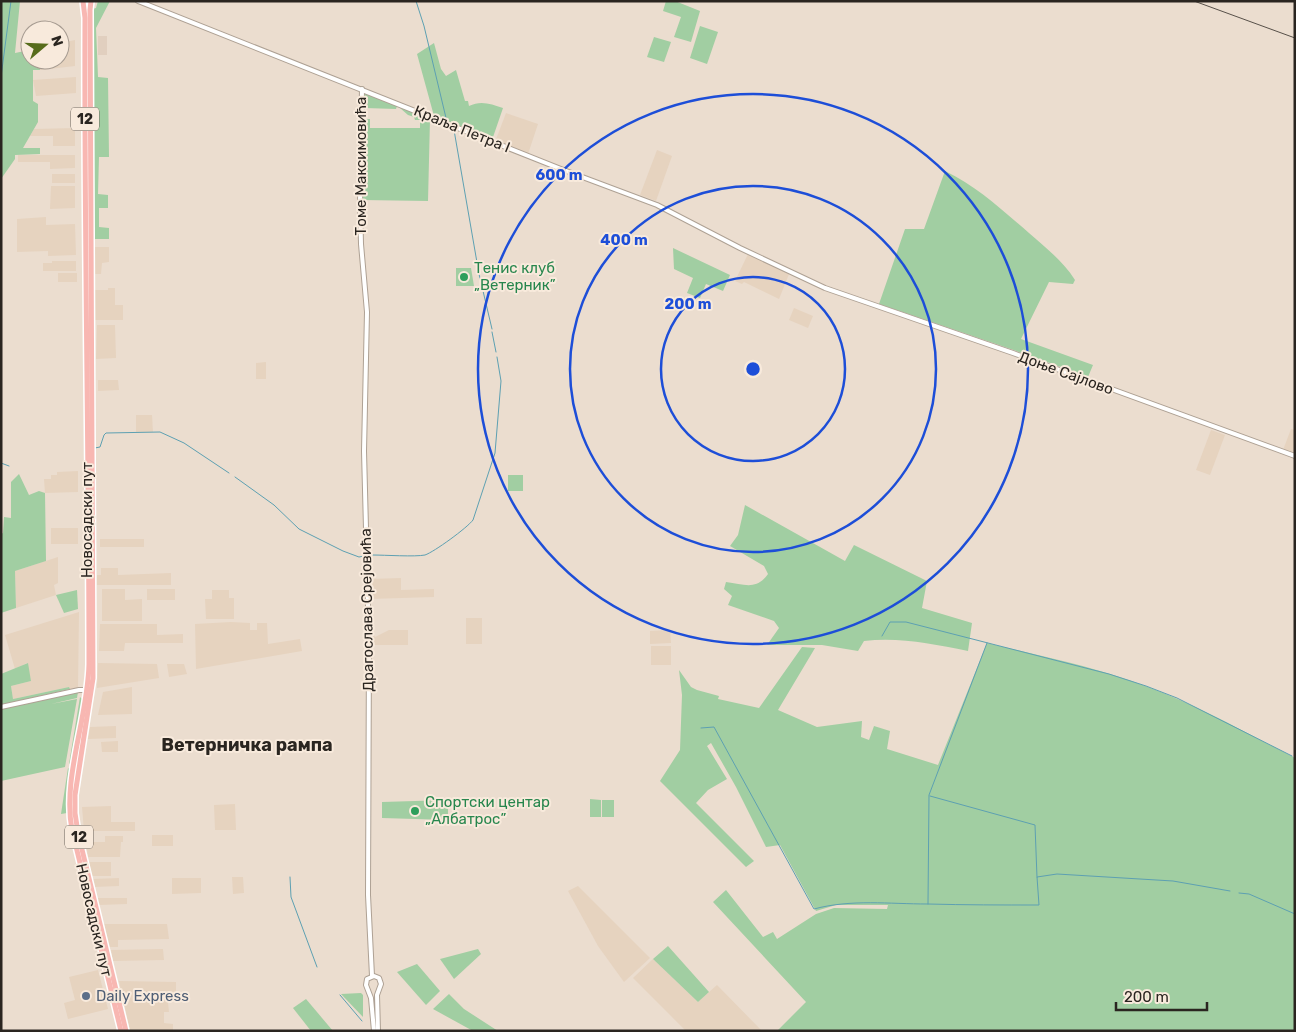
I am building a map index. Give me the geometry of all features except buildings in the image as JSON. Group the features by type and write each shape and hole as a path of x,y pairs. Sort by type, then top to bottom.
{"main road":[{"name":"Новосадски пут","path":"83,1 85,18 90,690 70,800 71,823 121,1031"},
{"name":"Новосадски пут","path":"91,1 93,640 90,690 75,795 75,813 88,878 126,1031"}],"street":[{"name":"Краља Петра I","path":"138,1 566,171 657,205 740,248 836,292"},
{"name":"Томе Максимовића","path":"361,244 362,89"},
{"name":"Драгослава Срејовића","path":"361,244 367,312 364,451 369,646 368,895 372,976"},
{"name":"Доње Сајлово","path":"836,292 1295,456"},
{"path":"1,707 80,690 90,690"},
{"path":"374,1031 372,1004 366,983 372,976 380,980 381,986 377,995 378,1031"},
{"path":"368,990 372,992 379,990"}],"shaded area":[{"path":"98,36 107,36 107,55 98,55"},
{"path":"75,40 75,66 70,67 70,41"},
{"path":"76,77 76,93 36,96 33,80"},
{"path":"506,113 538,124 528,154 495,142"},
{"path":"75,128 75,146 53,146 53,136 30,136 34,129"},
{"path":"657,150 672,156 656,201 640,195"},
{"path":"18,155 75,155 75,168 50,169 50,162 18,162"},
{"path":"52,174 75,174 75,183 52,183"},
{"path":"51,186 75,186 75,208 50,209"},
{"path":"46,217 46,225 75,224 76,255 48,256 48,251 17,252 17,219"},
{"path":"94,247 109,247 109,262 102,263 101,274 94,274"},
{"path":"748,254 789,274 779,299 744,282 742,284 735,281"},
{"path":"52,261 76,261 76,271 43,271 43,263 52,263"},
{"path":"58,273 77,273 77,282 58,282"},
{"path":"108,288 115,288 115,305 123,305 123,320 95,320 95,290 108,290"},
{"path":"794,308 813,316 808,328 789,320"},
{"path":"97,325 115,325 116,358 96,359"},
{"path":"266,362 266,379 256,379 256,363"},
{"path":"98,380 118,380 119,390 98,391"},
{"path":"136,415 152,415 153,432 136,432"},
{"path":"1291,429 1295,430 1295,454 1283,450"},
{"path":"1211,430 1225,435 1210,475 1196,470"},
{"path":"78,471 78,492 45,493 44,479 51,479 51,475 57,475 57,472"},
{"path":"51,528 78,528 78,544 51,544"},
{"path":"100,539 144,539 144,547 100,547"},
{"path":"58,557 58,583 54,585 56,595 16,608 15,571"},
{"path":"101,568 118,568 118,575 171,573 171,585 97,585 97,575 101,575"},
{"path":"401,578 401,590 434,589 434,597 370,599 369,579"},
{"path":"102,589 125,589 125,600 142,599 142,621 102,621"},
{"path":"147,589 175,589 175,600 147,600"},
{"path":"212,590 229,590 229,598 234,598 234,619 206,619 205,599 212,599"},
{"path":"79,612 78,688 70,689 69,687 13,699 11,686 31,681 27,663 15,669 5,635"},
{"path":"466,618 482,618 482,644 466,644"},
{"path":"250,623 250,630 257,630 257,623 267,623 268,644 300,639 302,651 196,669 195,624"},
{"path":"100,624 157,624 157,635 183,634 183,643 125,643 124,651 99,651"},
{"path":"370,627 375,637 389,630 408,630 408,645 371,645"},
{"path":"670,630 671,643 650,644 650,631"},
{"path":"651,646 671,646 671,665 651,665"},
{"path":"98,663 157,664 159,678 97,688"},
{"path":"167,664 184,664 187,674 169,677"},
{"path":"132,687 132,714 98,715 103,692"},
{"path":"116,726 116,738 88,739 90,727"},
{"path":"118,741 118,752 102,752 101,742"},
{"path":"235,804 236,830 215,830 214,805"},
{"path":"111,806 111,822 135,822 135,831 84,831 82,807"},
{"path":"152,835 173,835 173,846 152,846"},
{"path":"105,836 123,836 120,857 88,857 86,842 105,842"},
{"path":"89,862 111,862 111,876 92,876"},
{"path":"232,877 243,877 244,893 233,894"},
{"path":"119,878 119,886 94,887 92,879"},
{"path":"172,878 201,878 201,893 172,894"},
{"path":"578,886 650,958 624,982 598,946 568,891"},
{"path":"97,898 127,898 127,904 99,905"},
{"path":"104,924 167,924 169,939 118,940 118,947 109,947"},
{"path":"163,949 164,960 113,961 111,950"},
{"path":"653,959 698,1002 717,985 762,1031 686,1031 633,978"},
{"path":"98,970 108,1009 68,1019 64,1003 75,1000 69,977"},
{"path":"119,981 176,982 176,992 167,993 169,1012 164,1012 164,1023 173,1024 173,1031 130,1031"}],"green space":[{"path":"1,1 20,1 15,53 20,52 20,70 33,70 33,101 38,104 38,122 23,148 40,148 40,154 15,155 15,159 1,179"},
{"path":"98,1 110,1 96,28 98,77 108,78 109,157 99,157 98,194 108,195 108,208 99,208 99,227 109,228 109,239 94,239 95,228 93,228 92,9 96,8"},
{"path":"666,1 675,1 700,11 691,42 674,37 681,17 663,11"},
{"path":"700,26 718,32 707,64 690,58"},
{"path":"654,37 671,42 664,62 647,57"},
{"path":"434,43 441,69 446,76 456,70 465,101 468,101 469,106 482,103 503,108 492,140 434,116 417,54"},
{"path":"363,92 397,106 396,109 365,108 365,116 362,115"},
{"path":"401,107 430,119 428,201 362,200 362,119 370,119 370,128 420,128 420,120 415,120 414,117 408,115"},
{"path":"945,171 979,191 1054,255 1075,280 1073,284 1049,282 1021,339 1093,365 1088,377 879,304 905,229 924,229"},
{"path":"673,248 730,275 723,291 706,284 700,298 687,293 693,278 674,269"},
{"name":"Тенис клуб „Ветерник”","path":"456,268 471,268 474,286 456,286"},
{"path":"19,474 29,495 39,491 45,493 46,561 15,571 16,608 1,613 1,534 3,533 4,517 11,518 11,482"},
{"path":"508,475 523,475 523,491 508,491"},
{"path":"745,505 845,561 854,545 927,581 922,608 972,623 968,651 916,642 890,640 864,641 858,651 822,645 767,645 779,628 774,621 728,605 732,596 724,589 726,582 754,585 759,583 768,574 764,566 730,546 738,535"},
{"path":"77,590 78,609 64,613 56,595"},
{"path":"987,643 1088,668 1167,694 1295,758 1295,1031 777,1031 806,1002 713,902 726,890 763,937 773,932 777,939 816,914 834,908 887,909 888,905 836,905 816,911 780,845 766,847 736,787 711,743 707,746 727,779 708,790 696,803 754,861 746,867 660,781 680,750 682,695 679,670 691,687 697,690 719,696 718,699 759,708 802,647 815,648 778,710 817,727 862,721 861,737 869,740 874,726 890,731 887,749 938,765"},
{"path":"28,663 31,681 11,686 13,699 69,687 70,689 1,705 1,674"},
{"path":"78,692 77,698 51,704 77,699 65,767 1,781 1,709"},
{"path":"80,697 82,705 73,761 69,764"},
{"path":"68,768 72,771 68,810 67,813 61,814"},
{"path":"590,799 601,800 601,817 590,817"},
{"name":"Спортски центар „Албатрос”","path":"448,800 448,820 382,818 382,802"},
{"path":"602,800 614,800 614,817 602,817"},
{"path":"668,946 709,992 698,1002 653,959"},
{"path":"478,949 481,954 454,979 440,959"},
{"path":"417,964 440,991 426,1005 397,972"},
{"path":"361,993 363,995 363,1017 341,994"},
{"path":"449,994 464,1009 498,1031 473,1031 433,1009"},
{"path":"306,999 333,1031 311,1031 293,1008"}],"waterway":[{"path":"1,77 11,1"},
{"path":"416,1 424,26 447,122"},
{"path":"447,126 454,130 479,274 492,329"},
{"path":"492,332 496,352"},
{"path":"373,555 425,555 450,539 473,520 495,453 501,381 497,357"},
{"path":"95,448 100,447 106,433 160,432 184,443 229,473"},
{"path":"1,463 9,466"},
{"path":"235,477 274,505 299,529 343,551 359,557 364,556"},
{"path":"882,636 890,622 906,622 1109,674 1177,698 1292,756"},
{"path":"928,904 929,795 987,643"},
{"path":"701,728 714,727 814,909 842,904 870,903 1039,905 1037,877 1057,874 1173,881 1230,891"},
{"path":"930,796 1035,825 1037,877"},
{"path":"290,877 291,897 317,967"},
{"path":"1239,893 1249,894 1295,914"},
{"path":"340,995 362,1021"}],"railway":[{"path":"1194,1 1295,38"}],"place":[{"name":"Тенис клуб „Ветерник”","path":"464,277"},
{"name":"Спортски центар „Албатрос”","path":"415,811"},
{"name":"Daily Express","path":"86,996"}],"district":[{"name":"Ветерничка рампа","path":"247,745"}]}
